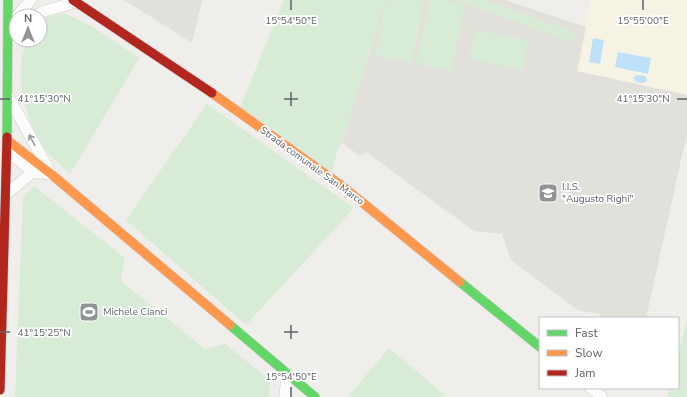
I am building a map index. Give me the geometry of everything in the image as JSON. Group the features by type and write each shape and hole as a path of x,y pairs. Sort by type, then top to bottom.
{"street":[{"path":"24,8 31,0"},
{"path":"48,10 74,1"},
{"name":"Strada comunale San Marco","path":"74,1 193,79 342,186 539,346"},
{"path":"0,390 2,223 6,194 8,94 11,48"},
{"path":"8,94 51,174"},
{"path":"7,145 33,172 51,174"},
{"path":"7,145 51,174 315,397"},
{"path":"6,194 33,172"},
{"path":"285,397 287,373"},
{"path":"592,389 602,397"}],"shaded area":[{"path":"124,0 202,0 192,43 129,3"},
{"name":"I.I.S. \"Augusto Righi\"","path":"385,0 505,0 586,27 577,71 687,95 687,133 646,317 602,317 600,314 578,310 511,260 502,234 474,231 366,152 360,156 342,143"},
{"path":"591,0 687,0 687,95 577,71"}],"green space":[{"path":"284,0 385,0 342,143 338,148 332,172 240,107"},
{"path":"386,0 424,0 412,63 375,55"},
{"path":"429,0 443,0 465,4 452,71 416,64"},
{"path":"457,0 486,0 576,33 573,43"},
{"path":"64,13 91,26 139,58 70,174 48,153 42,145 30,121 23,94 21,66 23,52 25,48 48,48 48,17"},
{"path":"475,29 528,40 522,70 469,59"},
{"path":"207,104 354,208 246,325 126,220"},
{"name":"Michele Cianci","path":"34,186 125,258 121,281 205,349 225,344 270,380 269,397 15,397 23,198"},
{"path":"687,320 687,397 668,397 670,389 679,389 679,353"},
{"path":"389,348 447,397 348,397"}],"water":[{"path":"593,38 604,40 600,64 589,62"},
{"path":"618,52 651,58 648,74 615,67"},
{"path":"637,75 645,76 647,81 642,83 636,82 633,77"}],"traffic: fast":[{"path":"7,137 8,0"},
{"path":"460,282 539,346"},
{"path":"230,325 315,397"}],"traffic: slow":[{"path":"212,93 342,186 460,282"},
{"path":"7,140 51,174 230,325"}],"traffic: jam":[{"path":"73,0 212,93"},
{"path":"0,390 7,137"}],"place":[{"name":"I.I.S. \"Augusto Righi\"","path":"548,193"},
{"name":"Michele Cianci","path":"89,312"}]}
